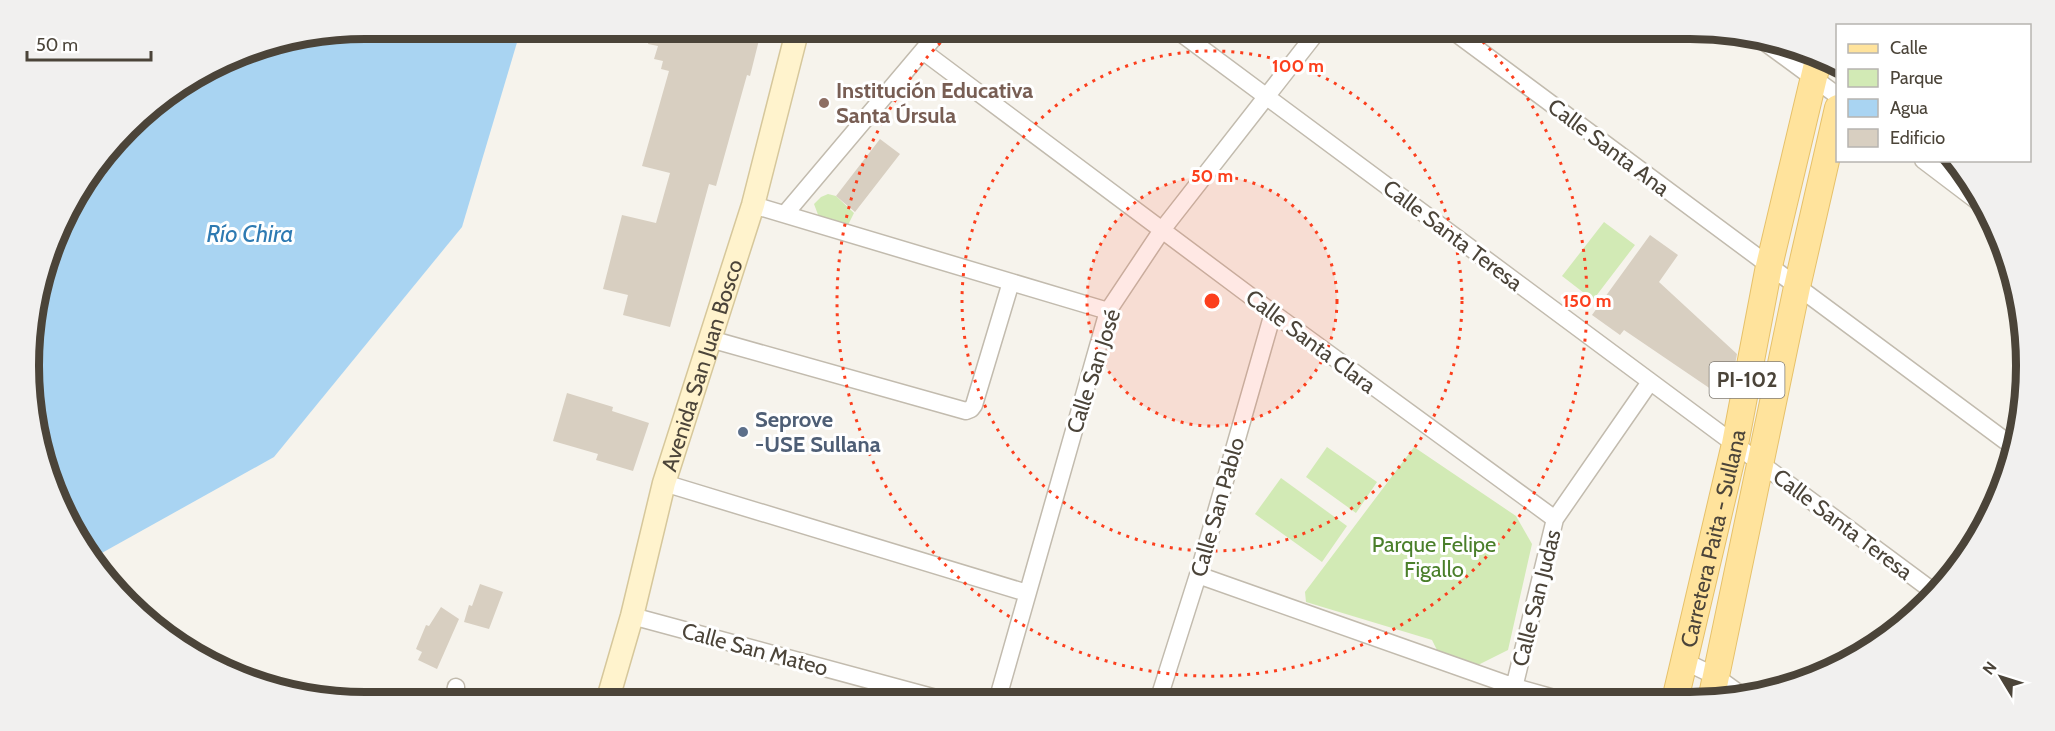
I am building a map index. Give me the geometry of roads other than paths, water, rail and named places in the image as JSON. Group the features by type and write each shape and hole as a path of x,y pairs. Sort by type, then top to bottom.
{"main road":[{"name":"Carretera Paita - Sullana","path":"1677,692 1735,444 1769,266 1815,69"},
{"name":"Carretera Paita - Sullana","path":"1713,688 1797,287 1836,117"}],"street":[{"name":"Avenida San Juan Bosco","path":"610,692 632,616 664,483 753,205 795,39"},
{"path":"785,214 934,39"},
{"name":"Calle Santa Teresa","path":"1189,39 1928,588"},
{"name":"Calle San José","path":"1000,692 1108,312 1162,230 1312,39"},
{"name":"Calle Santa Ana","path":"1464,39 2007,442"},
{"name":"Calle Santa Clara","path":"924,52 1273,313 1556,519"},
{"path":"1789,54 1815,69 1836,94"},
{"path":"1926,162 1966,193"},
{"path":"753,205 1108,312"},
{"path":"710,339 966,411 974,405 1011,282"},
{"name":"Calle San Pablo","path":"1161,692 1198,575 1273,313"},
{"name":"Calle San Judas","path":"1513,692 1556,519 1650,382"},
{"path":"664,483 1027,593"},
{"path":"1198,575 1508,692"},
{"name":"Calle San Mateo","path":"632,616 914,692"},
{"path":"1684,662 1713,688"}],"water":[{"name":"Río Chira","path":"518,39 462,227 274,457 99,554 73,510 56,470 45,429 39,366 42,323 50,281 64,241 83,202 120,150 167,106 202,83 261,56 302,45 344,40"}],"place":[{"name":"Institución Educativa Santa Úrsula","path":"824,103"},
{"name":"Seprove -USE Sullana","path":"743,432"}],"park label":[{"name":"Parque Felipe Figallo","path":"1434,556"}]}
